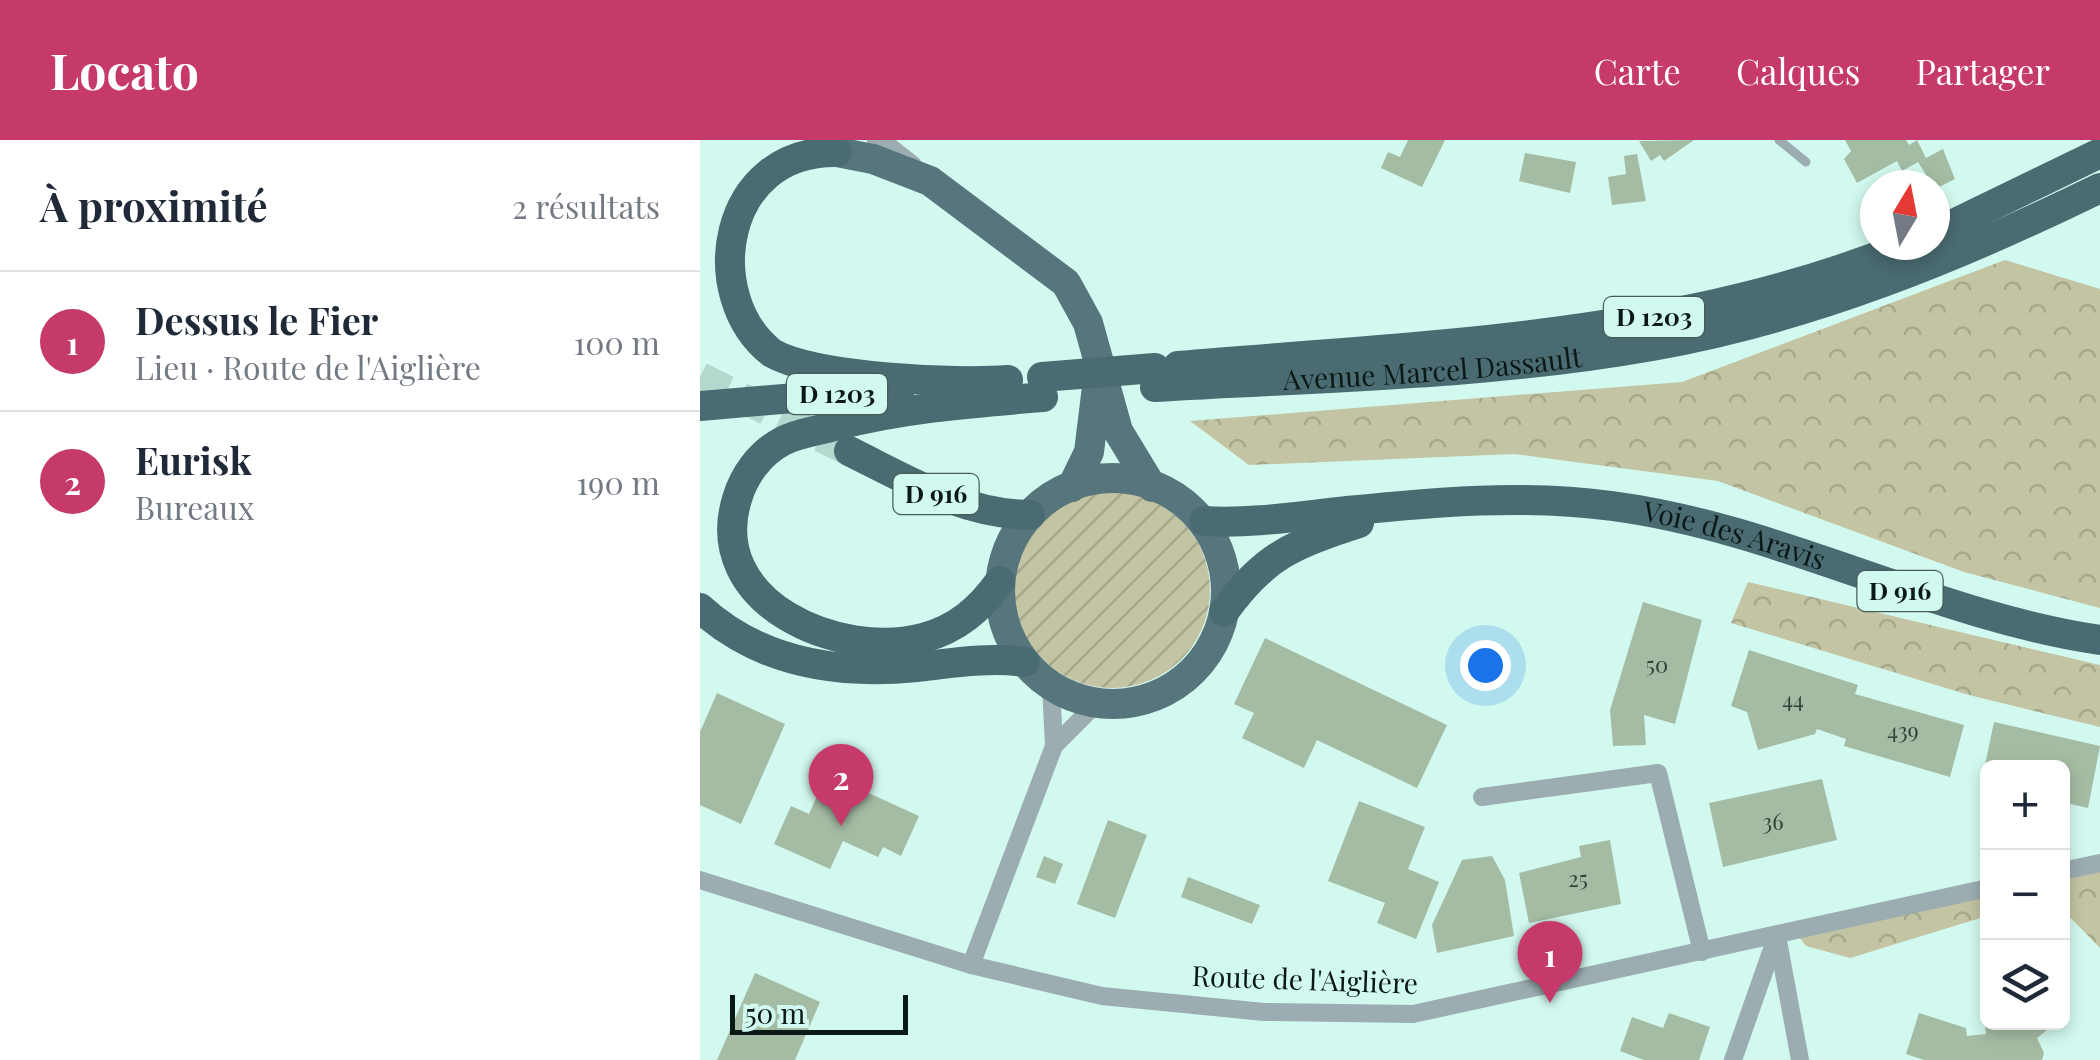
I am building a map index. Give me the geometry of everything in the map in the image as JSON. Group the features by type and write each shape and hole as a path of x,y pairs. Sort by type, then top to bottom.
{"highway":[{"path":"831,146 781,161 739,195 724,227 718,262 720,280 733,313 759,344 794,362 973,382"},
{"path":"1950,226 2100,153"},
{"name":"Avenue Marcel Dassault","path":"1155,378 1537,362 1702,336 1805,310 1927,268 2100,188"},
{"name":"Avenue Marcel Dassault","path":"1155,378 1616,324 1725,303 1866,260"},
{"name":"D 1203","path":"700,426 903,408 1043,387 1155,378"},
{"name":"D 1203","path":"700,406 973,382 1043,387"},
{"path":"903,408 785,440 762,456 735,505 732,536 740,570 760,596 794,620 828,633 880,642 901,642 944,631 978,609 1000,581"},
{"name":"D 916","path":"849,451 960,505 984,512 1030,515"},
{"name":"Voie des Aravis","path":"1414,505 1526,500 1615,506 1726,532 1966,612 2100,640"},
{"name":"D 916","path":"1204,521 1261,521 1414,505"},
{"name":"D 916","path":"1224,612 1254,572 1280,552 1414,505"},
{"path":"700,608 746,642 812,664 867,669 972,660 1025,662"}],"main road":[{"path":"831,146 930,180 1066,284 1082,308 1118,431 1152,487"},
{"path":"1072,487 1088,452 1099,370"},
{"path":"1120,480 1152,487 1186,504 1204,521 1224,566 1224,612 1211,649 1181,682 1138,701 1098,702 1052,686 1025,662 1004,624 1000,581 1010,546 1030,515 1072,487 1120,480"}],"street":[{"path":"878,140 930,180"},
{"path":"971,965 1054,746 1052,686"},
{"path":"1054,746 1098,702"},
{"path":"1482,797 1658,773 1702,952"},
{"path":"2070,869 2100,862"},
{"name":"Route de l'Aiglière","path":"700,880 971,965 1102,996 1264,1012 1413,1014 1980,890"},
{"path":"1733,1060 1776,935"},
{"path":"1776,935 1800,1060"}],"lane":[{"path":"1780,140 1806,162"}],"green space":[{"path":"2005,260 2100,289 2100,608 1964,572 1718,481 1514,454 1249,465 1190,421 1682,382"},
{"path":"1112,492 1150,499 1182,520 1203,552 1210,590 1203,628 1182,660 1150,681 1112,688 1074,681 1042,660 1021,628 1014,590 1021,552 1042,520 1074,499"},
{"path":"1748,582 2100,665 2100,727 1969,695 1731,623"},
{"path":"2100,870 2100,948 2070,917 2070,876"},
{"path":"1980,897 1980,918 1850,958 1806,946 1799,937"}],"building":[{"path":"1408,140 1445,140 1422,187 1381,168 1388,152 1400,157"},
{"path":"1694,140 1664,161 1660,155 1651,161 1639,141"},
{"path":"1845,140 1906,140 1909,145 1917,140 1926,158 1943,149 1955,179 1950,182 1950,170 1923,170 1918,162 1902,170 1897,161 1881,170 1860,170 1857,183 1844,159 1851,151"},
{"path":"1525,153 1576,162 1570,193 1519,181"},
{"path":"1637,154 1646,201 1612,205 1608,177 1626,174 1624,156"},
{"path":"1643,602 1702,620 1675,724 1644,715 1646,745 1613,746 1610,710"},
{"path":"1265,638 1447,725 1417,788 1317,740 1304,768 1242,738 1254,713 1234,704"},
{"path":"1749,650 1858,685 1855,694 1964,725 1950,777 1844,746 1846,739 1817,729 1815,734 1758,750 1747,712 1731,706"},
{"path":"717,693 785,724 741,824 700,805 700,732"},
{"path":"1994,722 2100,746 2088,808 2070,804 2070,760 1986,760"},
{"path":"827,774 919,816 901,856 883,847 878,857 843,841 830,869 774,844 791,806 809,814"},
{"path":"1822,779 1837,840 1723,867 1709,803"},
{"path":"1359,801 1425,827 1408,869 1439,882 1416,939 1377,923 1385,903 1328,881"},
{"path":"1108,820 1147,835 1115,918 1077,904"},
{"path":"1610,840 1621,904 1529,923 1519,873 1581,857 1579,846"},
{"path":"1044,856 1063,864 1055,884 1036,877"},
{"path":"1492,856 1505,880 1514,936 1437,953 1432,925 1462,860"},
{"path":"1188,877 1260,905 1252,924 1181,897"},
{"path":"755,973 820,1002 795,1060 717,1060"},
{"path":"1669,1013 1710,1027 1699,1060 1644,1060 1620,1051 1632,1017 1663,1028"},
{"path":"1919,1013 1966,1028 1967,1036 1986,1034 1986,1030 2047,1030 2037,1038 2044,1053 2042,1060 1924,1060 1906,1054"}],"tunnel":[{"path":"700,377 849,451"}],"place":[{"name":"Eurisk","path":"841,826"},
{"name":"Dessus le Fier","path":"1550,1003"}]}
